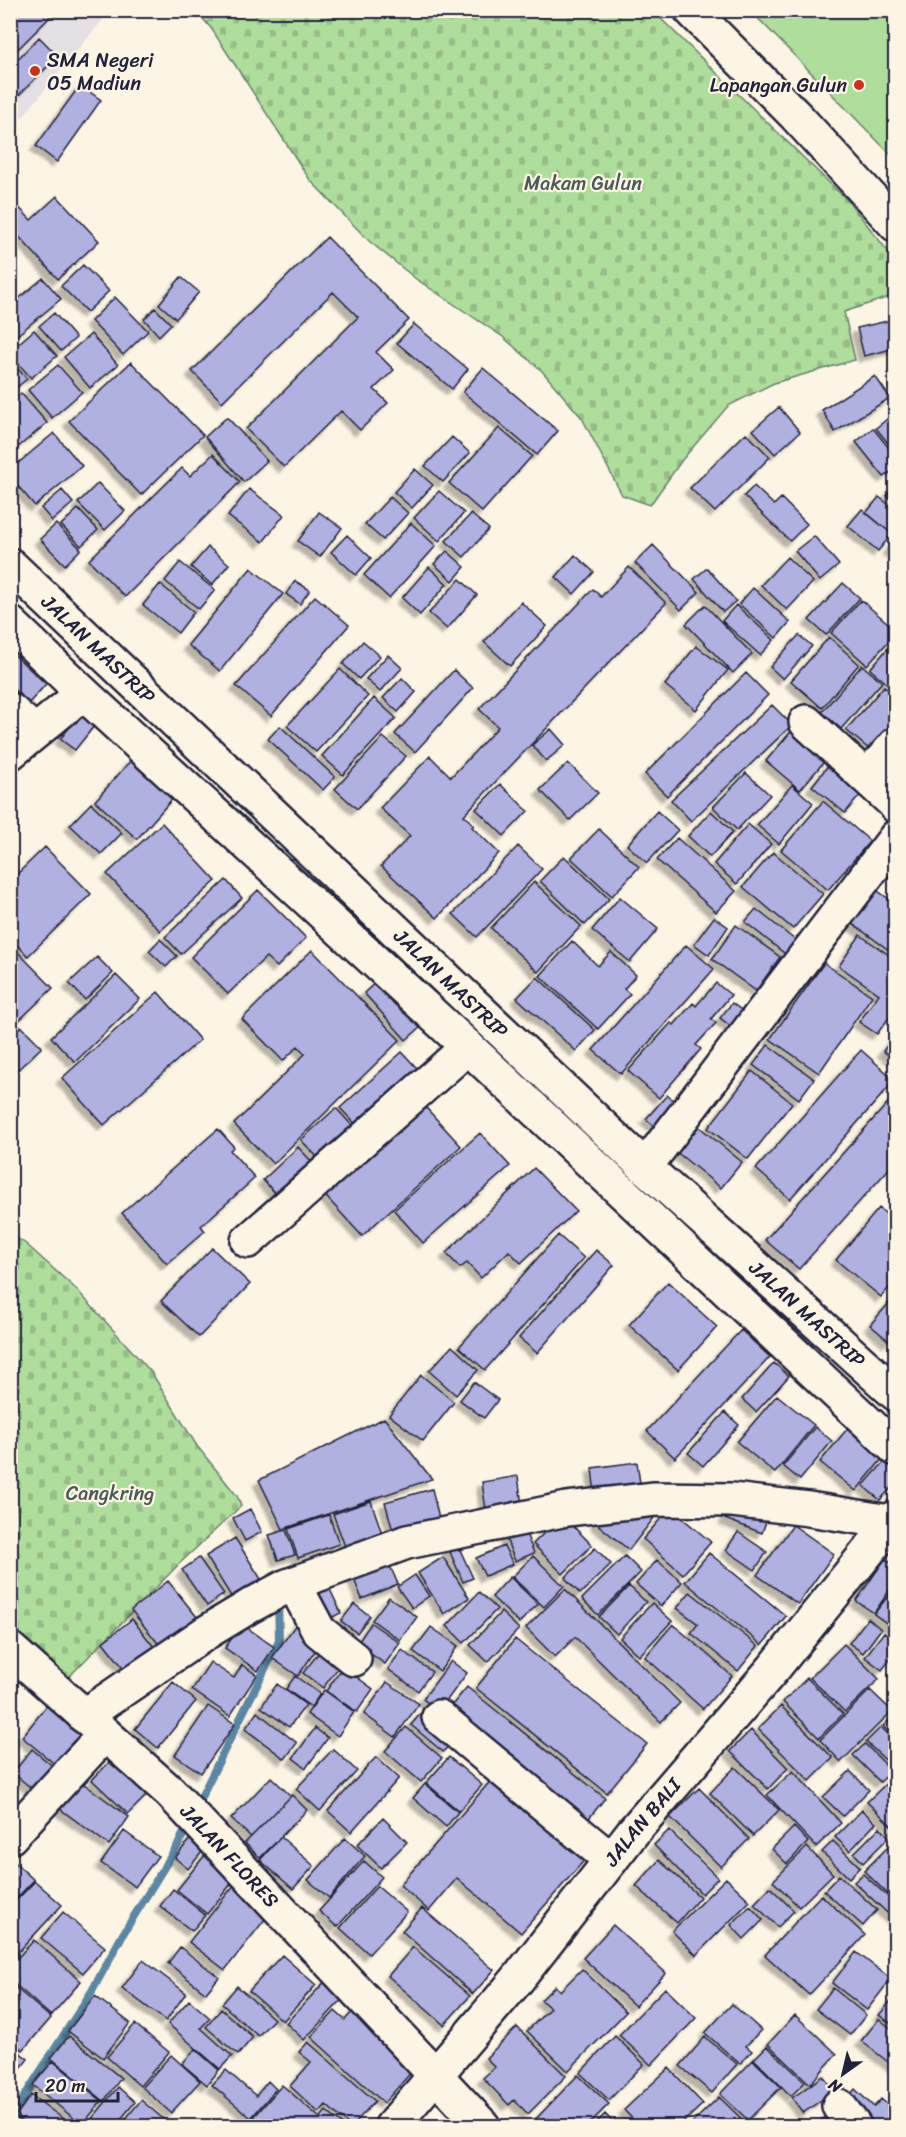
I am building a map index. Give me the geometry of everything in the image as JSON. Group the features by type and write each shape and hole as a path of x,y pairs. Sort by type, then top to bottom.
{"main road":[{"path":"691,10 796,116 896,225"},
{"name":"JALAN MASTRIP","path":"10,565 645,1167 896,1394"},
{"name":"JALAN MASTRIP","path":"10,623 82,693 468,1047 896,1449"},
{"path":"10,753 82,693"},
{"path":"10,710 35,732"},
{"path":"806,722 896,806"},
{"path":"867,777 896,744"},
{"path":"645,1167 896,837"},
{"path":"346,936 371,907"},
{"path":"248,1241 468,1047"},
{"path":"10,1837 95,1725 207,1632 290,1585 407,1542 567,1509 655,1499 732,1500 894,1521"},
{"name":"JALAN BALI","path":"392,2127 517,1980 611,1860 773,1669 894,1521"},
{"path":"290,1585 318,1631 354,1659"},
{"name":"JALAN FLORES","path":"10,1649 170,1792 483,2127"},
{"path":"439,1717 611,1860"}],"shaded area":[{"name":"SMA Negeri 05 Madiun","path":"11,11 110,11 11,131"}],"green space":[{"name":"Makam Gulun","path":"196,11 653,11 849,202 895,260 895,295 844,312 855,360 774,383 728,406 682,460 650,505 622,495 582,418 542,371 503,337 416,279 369,241 310,180 211,28"},
{"name":"Lapangan Gulun","path":"751,11 895,11 895,159"},
{"name":"Cangkring","path":"10,1233 26,1244 77,1290 151,1372 197,1446 237,1496 241,1506 180,1563 60,1686 11,1630"}],"building":[{"path":"10,10 45,10 51,16 10,57"},
{"path":"39,37 58,56 10,104 10,67"},
{"path":"80,85 101,100 57,162 36,146"},
{"path":"57,196 99,241 58,279 10,227 10,198 31,220"},
{"path":"327,237 409,320 376,352 394,370 374,389 388,403 360,430 341,411 284,467 246,429 358,317 333,292 222,402 192,371"},
{"path":"83,265 109,291 87,312 61,286"},
{"path":"181,277 199,292 176,319 159,304"},
{"path":"43,278 61,299 10,341 10,306"},
{"path":"115,297 148,331 123,355 91,321"},
{"path":"155,308 171,324 159,336 144,319"},
{"path":"54,313 76,338 61,351 39,326"},
{"path":"896,319 896,348 864,356 857,328"},
{"path":"414,324 468,369 452,389 397,343"},
{"path":"34,330 57,356 31,378 10,354 10,351"},
{"path":"91,334 118,365 90,388 64,357"},
{"path":"10,360 27,379 10,393"},
{"path":"131,362 203,435 141,495 69,421"},
{"path":"58,365 82,392 52,418 28,390"},
{"path":"483,368 558,431 537,455 463,392"},
{"path":"875,376 890,398 835,432 822,410"},
{"path":"21,393 47,423 10,454 10,403"},
{"path":"779,407 800,432 775,454 753,430"},
{"path":"892,415 896,420 896,453 876,428"},
{"path":"227,417 267,461 244,482 205,437"},
{"path":"499,428 532,456 482,512 449,483"},
{"path":"873,428 896,457 896,468 884,477 856,442"},
{"path":"54,433 82,466 35,506 10,477 10,470"},
{"path":"746,433 770,457 715,512 690,488"},
{"path":"452,437 470,453 443,482 425,466"},
{"path":"213,454 240,482 125,597 89,560 182,468 190,476"},
{"path":"415,469 433,485 412,508 394,492"},
{"path":"98,483 125,511 105,530 78,503"},
{"path":"896,485 896,503 887,496"},
{"path":"754,486 774,505 781,498 807,524 790,541 744,496"},
{"path":"249,489 284,515 263,542 228,516"},
{"path":"62,490 73,503 52,521 41,508"},
{"path":"439,491 464,513 439,541 414,518"},
{"path":"390,497 408,513 383,540 365,524"},
{"path":"879,497 896,510 896,530 892,534 866,513"},
{"path":"78,509 98,530 81,546 61,525"},
{"path":"862,509 892,534 878,551 848,526"},
{"path":"319,512 342,528 320,557 298,541"},
{"path":"471,514 489,529 464,557 446,541"},
{"path":"411,523 436,546 389,598 364,575"},
{"path":"56,524 81,549 65,565 40,539"},
{"path":"347,535 371,558 356,575 331,552"},
{"path":"814,536 839,565 820,581 795,551"},
{"path":"896,539 896,555 888,549"},
{"path":"653,545 699,592 681,610 635,563"},
{"path":"208,547 229,564 212,585 191,567"},
{"path":"447,551 465,567 453,581 434,564"},
{"path":"575,555 594,572 574,594 556,577"},
{"path":"787,557 813,582 787,610 761,585"},
{"path":"180,562 215,590 199,609 165,581"},
{"path":"429,567 447,584 420,615 402,598"},
{"path":"629,567 666,603 464,815 474,825 472,827 499,853 437,918 381,866 410,836 380,808 430,756 451,777 498,727 479,709 593,589 601,597"},
{"path":"251,568 283,594 220,671 188,645"},
{"path":"707,568 736,601 723,612 694,579"},
{"path":"460,579 477,595 447,629 429,613"},
{"path":"295,581 310,590 300,604 286,594"},
{"path":"843,583 860,598 826,635 809,620"},
{"path":"160,584 194,612 178,633 143,605"},
{"path":"753,588 790,622 776,638 739,604"},
{"path":"315,596 349,625 271,716 236,686"},
{"path":"861,600 896,630 896,633 867,665 831,633"},
{"path":"521,602 547,626 510,666 484,642"},
{"path":"705,605 752,654 733,673 686,624"},
{"path":"736,605 774,640 760,655 722,621"},
{"path":"799,635 812,646 783,679 770,667"},
{"path":"829,637 859,664 822,708 791,681"},
{"path":"896,639 896,691 870,669"},
{"path":"363,641 380,656 359,679 343,664"},
{"path":"696,646 728,670 696,710 665,685"},
{"path":"10,651 46,684 29,703 10,686"},
{"path":"388,655 402,668 380,692 366,679"},
{"path":"862,665 882,682 841,729 822,712"},
{"path":"340,669 368,696 316,752 287,726"},
{"path":"454,670 473,688 415,752 395,734"},
{"path":"746,673 768,695 667,796 645,774"},
{"path":"402,678 416,692 398,712 383,698"},
{"path":"884,686 896,696 896,743 881,759 846,730"},
{"path":"374,698 396,718 343,775 322,756"},
{"path":"772,705 792,725 691,821 671,800"},
{"path":"84,710 98,721 75,750 60,739"},
{"path":"800,721 834,750 800,790 766,761"},
{"path":"280,726 335,777 323,790 268,739"},
{"path":"551,729 565,745 546,761 532,745"},
{"path":"383,737 406,756 357,809 335,789"},
{"path":"834,758 868,786 845,813 812,786"},
{"path":"132,759 174,797 137,839 95,801"},
{"path":"568,763 598,793 570,820 540,790"},
{"path":"746,773 770,795 737,830 713,807"},
{"path":"500,784 528,811 504,836 476,809"},
{"path":"792,785 813,803 779,844 757,825"},
{"path":"823,801 870,841 828,890 781,850"},
{"path":"91,803 122,833 101,854 70,825"},
{"path":"657,811 678,830 647,863 627,845"},
{"path":"711,811 733,832 710,857 688,836"},
{"path":"162,823 216,881 160,931 107,874"},
{"path":"748,824 771,844 737,884 714,864"},
{"path":"599,829 639,867 612,896 571,858"},
{"path":"677,838 736,891 716,912 657,860"},
{"path":"518,846 542,869 477,937 453,914"},
{"path":"45,847 91,894 28,956 10,938 10,881"},
{"path":"773,852 823,894 793,929 743,887"},
{"path":"564,856 609,899 585,925 540,881"},
{"path":"226,880 242,898 181,954 165,937"},
{"path":"534,882 581,926 538,972 491,928"},
{"path":"875,889 896,904 896,955 850,922"},
{"path":"258,890 306,938 277,967 266,957 228,994 191,957"},
{"path":"620,897 658,929 630,962 592,930"},
{"path":"756,909 800,944 789,957 745,922"},
{"path":"714,917 728,927 709,955 694,944"},
{"path":"736,925 780,957 756,991 712,959"},
{"path":"860,935 896,960 896,1008 877,1034 859,1022 879,994 839,966"},
{"path":"160,939 177,956 166,967 149,951"},
{"path":"572,941 598,966 611,952 636,975 624,989 630,994 598,1029 540,976"},
{"path":"10,944 53,988 10,1029"},
{"path":"686,945 714,969 621,1074 593,1050"},
{"path":"312,950 400,1040 273,1164 234,1124 305,1054 298,1046 283,1061 242,1019"},
{"path":"97,957 113,973 85,1000 69,983"},
{"path":"824,963 872,996 819,1073 770,1039"},
{"path":"116,975 140,999 75,1062 51,1037"},
{"path":"537,977 595,1030 576,1051 517,998"},
{"path":"379,979 422,1026 406,1040 364,993"},
{"path":"716,983 731,995 711,1019 716,1023 696,1045 701,1049 659,1098 628,1071 671,1023 674,1025 693,1003 696,1006"},
{"path":"158,992 200,1040 104,1125 62,1078"},
{"path":"732,1003 745,1013 733,1028 720,1018"},
{"path":"21,1026 42,1047 10,1077 10,1037"},
{"path":"896,1034 896,1060 883,1051"},
{"path":"768,1045 814,1079 799,1099 753,1065"},
{"path":"861,1050 895,1080 790,1199 756,1169"},
{"path":"402,1052 426,1078 365,1134 340,1108"},
{"path":"752,1071 792,1103 748,1159 708,1128"},
{"path":"896,1094 896,1161 799,1269 765,1240"},
{"path":"667,1095 679,1105 658,1129 646,1119"},
{"path":"418,1099 461,1146 362,1236 320,1190"},
{"path":"336,1108 357,1131 322,1162 301,1140"},
{"path":"691,1120 742,1162 721,1188 669,1146"},
{"path":"218,1129 234,1147 230,1150 255,1178 201,1226 205,1231 167,1264 122,1213"},
{"path":"480,1133 510,1166 423,1243 394,1210"},
{"path":"298,1147 314,1164 278,1196 263,1180"},
{"path":"534,1168 576,1211 521,1263 509,1251 481,1278 467,1263 460,1268 446,1253"},
{"path":"879,1208 896,1222 896,1280 881,1297 836,1260"},
{"path":"558,1235 584,1258 485,1370 459,1347"},
{"path":"212,1248 250,1284 199,1337 161,1301"},
{"path":"596,1250 614,1265 537,1353 519,1338"},
{"path":"668,1282 717,1327 678,1370 629,1325"},
{"path":"896,1295 896,1334 889,1341 870,1325"},
{"path":"741,1330 770,1357 675,1458 647,1431"},
{"path":"452,1346 478,1370 456,1395 429,1371"},
{"path":"774,1363 789,1376 756,1412 742,1399"},
{"path":"421,1375 454,1402 423,1441 389,1415"},
{"path":"474,1382 498,1400 484,1418 460,1400"},
{"path":"777,1395 814,1425 775,1473 737,1442"},
{"path":"725,1412 739,1425 703,1466 688,1453"},
{"path":"384,1418 432,1479 283,1529 259,1480"},
{"path":"815,1427 832,1441 800,1480 783,1466"},
{"path":"847,1429 883,1458 856,1491 820,1462"},
{"path":"885,1461 896,1469 896,1483 880,1500 863,1486"},
{"path":"637,1462 641,1490 595,1495 592,1468"},
{"path":"518,1476 522,1505 486,1510 482,1482"},
{"path":"432,1489 439,1519 393,1531 385,1502"},
{"path":"371,1501 383,1536 346,1549 333,1514"},
{"path":"731,1503 768,1516 762,1533 725,1519"},
{"path":"670,1508 711,1542 683,1574 643,1539"},
{"path":"250,1509 262,1532 245,1541 233,1518"},
{"path":"601,1514 657,1514 629,1550 596,1523"},
{"path":"329,1515 339,1544 298,1558 288,1529"},
{"path":"562,1515 592,1545 563,1574 533,1544"},
{"path":"522,1524 534,1553 515,1561 503,1531"},
{"path":"793,1525 834,1554 798,1604 757,1575"},
{"path":"286,1530 295,1555 278,1560 269,1535"},
{"path":"738,1532 767,1552 755,1570 726,1550"},
{"path":"235,1538 261,1579 232,1598 206,1556"},
{"path":"456,1541 473,1578 463,1582 447,1545"},
{"path":"504,1546 513,1564 485,1576 476,1558"},
{"path":"595,1548 611,1564 580,1594 565,1578"},
{"path":"709,1553 786,1616 762,1645 685,1582"},
{"path":"533,1556 564,1586 544,1607 512,1577"},
{"path":"625,1556 641,1572 598,1615 582,1599"},
{"path":"386,1557 398,1584 362,1599 351,1572"},
{"path":"443,1557 469,1598 444,1614 418,1573"},
{"path":"199,1558 224,1594 207,1606 182,1570"},
{"path":"885,1559 896,1566 896,1581 874,1613 856,1601"},
{"path":"657,1560 682,1582 661,1606 636,1584"},
{"path":"415,1575 429,1596 412,1608 397,1587"},
{"path":"510,1577 538,1604 519,1623 492,1597"},
{"path":"168,1581 197,1617 161,1647 131,1610"},
{"path":"328,1585 341,1613 322,1622 308,1594"},
{"path":"629,1586 646,1602 617,1634 599,1617"},
{"path":"896,1586 896,1630 874,1614"},
{"path":"565,1589 680,1703 661,1722 575,1637 555,1657 526,1628"},
{"path":"479,1592 497,1609 464,1643 447,1626"},
{"path":"690,1592 758,1646 738,1671 691,1633 698,1624 677,1608"},
{"path":"389,1597 417,1617 400,1640 372,1620"},
{"path":"652,1603 672,1621 639,1656 620,1638"},
{"path":"354,1604 370,1616 357,1633 341,1621"},
{"path":"501,1612 519,1629 488,1662 470,1645"},
{"path":"868,1618 881,1629 863,1653 849,1643"},
{"path":"132,1619 158,1652 129,1675 103,1642"},
{"path":"299,1620 324,1638 298,1676 272,1658"},
{"path":"371,1623 400,1643 385,1664 357,1644"},
{"path":"242,1624 274,1647 258,1671 225,1648"},
{"path":"673,1624 732,1676 703,1709 645,1657"},
{"path":"431,1627 458,1646 440,1671 413,1651"},
{"path":"884,1632 896,1641 896,1652 882,1670 865,1657"},
{"path":"515,1639 647,1744 607,1793 476,1688"},
{"path":"328,1641 347,1656 323,1688 303,1673"},
{"path":"844,1644 879,1679 845,1712 810,1678"},
{"path":"402,1650 432,1672 418,1691 388,1669"},
{"path":"451,1661 467,1673 439,1711 423,1699"},
{"path":"210,1662 234,1678 242,1665 257,1675 230,1716 192,1690"},
{"path":"343,1667 373,1689 357,1712 326,1691"},
{"path":"295,1676 320,1694 311,1707 286,1689"},
{"path":"807,1678 843,1714 819,1738 783,1702"},
{"path":"173,1682 196,1701 158,1748 135,1729"},
{"path":"387,1682 419,1704 395,1737 364,1714"},
{"path":"277,1684 306,1705 289,1727 261,1707"},
{"path":"467,1687 605,1798 583,1826 444,1715"},
{"path":"324,1690 354,1712 338,1736 307,1714"},
{"path":"870,1690 892,1711 841,1762 820,1740"},
{"path":"48,1704 84,1733 57,1766 22,1737"},
{"path":"208,1706 235,1724 201,1773 175,1755"},
{"path":"781,1706 833,1758 810,1781 758,1729"},
{"path":"426,1707 458,1734 443,1752 411,1725"},
{"path":"257,1712 297,1743 285,1759 245,1729"},
{"path":"896,1714 896,1739 883,1726"},
{"path":"406,1727 442,1758 421,1782 385,1751"},
{"path":"881,1727 896,1742 896,1765 893,1767 866,1742"},
{"path":"315,1728 328,1738 306,1768 293,1758"},
{"path":"751,1730 788,1768 768,1789 730,1751"},
{"path":"865,1744 892,1771 880,1782 853,1755"},
{"path":"32,1749 61,1773 42,1797 13,1773"},
{"path":"333,1749 357,1771 320,1811 296,1789"},
{"path":"121,1750 157,1785 128,1814 92,1780"},
{"path":"376,1757 399,1778 351,1832 328,1811"},
{"path":"449,1757 482,1785 459,1811 426,1783"},
{"path":"735,1767 779,1810 753,1836 710,1793"},
{"path":"500,1770 593,1850 521,1933 457,1878 429,1911 400,1885"},
{"path":"793,1771 841,1823 816,1847 767,1795"},
{"path":"850,1771 869,1790 843,1816 823,1797"},
{"path":"896,1774 896,1830 867,1802"},
{"path":"271,1777 291,1796 251,1837 231,1819"},
{"path":"80,1781 129,1817 109,1845 60,1809"},
{"path":"425,1784 458,1812 446,1827 413,1798"},
{"path":"699,1788 749,1839 721,1867 670,1817"},
{"path":"292,1795 307,1810 260,1858 245,1843"},
{"path":"862,1810 876,1823 850,1851 835,1837"},
{"path":"383,1818 407,1842 381,1868 357,1845"},
{"path":"794,1827 808,1842 787,1864 772,1849"},
{"path":"880,1827 889,1837 863,1863 854,1853"},
{"path":"197,1830 211,1841 188,1869 175,1858"},
{"path":"669,1830 718,1878 702,1894 654,1845"},
{"path":"124,1831 158,1856 135,1887 101,1863"},
{"path":"281,1837 314,1866 293,1889 260,1860"},
{"path":"345,1838 365,1856 329,1898 308,1880"},
{"path":"896,1839 896,1898 894,1900 864,1871"},
{"path":"833,1841 860,1867 849,1878 822,1852"},
{"path":"807,1847 833,1874 799,1907 773,1881"},
{"path":"209,1850 239,1874 207,1914 177,1890"},
{"path":"10,1858 34,1880 10,1905"},
{"path":"659,1860 700,1897 677,1923 636,1886"},
{"path":"364,1861 382,1877 337,1927 319,1911"},
{"path":"863,1874 896,1904 896,1921 854,1882"},
{"path":"839,1875 877,1910 863,1926 824,1891"},
{"path":"726,1878 750,1901 696,1955 672,1931"},
{"path":"35,1881 62,1905 10,1961 10,1907"},
{"path":"234,1885 270,1913 225,1970 189,1942"},
{"path":"377,1886 407,1912 369,1954 340,1928"},
{"path":"770,1887 794,1911 778,1927 754,1904"},
{"path":"173,1889 205,1915 192,1931 160,1906"},
{"path":"821,1895 865,1935 809,1995 765,1955"},
{"path":"750,1906 763,1920 744,1939 731,1925"},
{"path":"422,1908 494,1970 473,1994 402,1931"},
{"path":"63,1912 105,1947 83,1973 41,1938"},
{"path":"613,1925 666,1973 635,2006 583,1958"},
{"path":"34,1940 81,1981 51,2016 10,1980 10,1966"},
{"path":"180,1947 219,1977 206,1993 168,1963"},
{"path":"413,1947 470,1996 444,2025 388,1976"},
{"path":"856,1952 891,1979 867,2010 832,1983"},
{"path":"282,1955 316,1985 283,2021 249,1991"},
{"path":"143,1960 186,1993 166,2021 122,1988"},
{"path":"582,1969 626,2012 568,2071 527,2031 550,2008 541,2000 555,1986 560,1991"},
{"path":"333,1973 351,1990 304,2040 286,2023"},
{"path":"10,1983 51,2018 23,2050 10,2039"},
{"path":"237,1986 274,2019 258,2036 222,2004"},
{"path":"665,1988 696,2018 651,2065 619,2035"},
{"path":"833,1988 866,2015 850,2035 816,2009"},
{"path":"896,1995 896,2027 879,2015"},
{"path":"95,1996 130,2023 103,2058 68,2031"},
{"path":"189,2000 210,2018 201,2028 232,2056 220,2069 168,2024"},
{"path":"732,2004 761,2030 746,2046 752,2051 740,2064 705,2033"},
{"path":"221,2009 253,2037 238,2055 206,2027"},
{"path":"335,2011 345,2020 352,2012 415,2068 384,2103 311,2037"},
{"path":"795,2015 837,2054 810,2084 768,2044"},
{"path":"879,2019 896,2032 896,2068 861,2041"},
{"path":"135,2024 169,2052 140,2086 107,2057"},
{"path":"517,2027 566,2076 528,2114 514,2100 509,2105 483,2078 495,2067 486,2058"},
{"path":"69,2036 121,2078 104,2101 51,2058"},
{"path":"615,2036 644,2064 609,2100 580,2073"},
{"path":"705,2037 737,2064 712,2093 680,2066"},
{"path":"308,2042 375,2101 352,2126 326,2105 319,2113 290,2086 311,2062 299,2052"},
{"path":"10,2045 28,2059 10,2082"},
{"path":"767,2046 805,2082 791,2096 754,2059"},
{"path":"195,2049 219,2070 207,2085 182,2064"},
{"path":"171,2055 200,2081 171,2113 142,2087"},
{"path":"753,2060 781,2087 748,2120 720,2094"},
{"path":"53,2061 102,2101 82,2125 33,2085"},
{"path":"669,2068 703,2104 679,2126 639,2126 624,2110"},
{"path":"226,2070 256,2096 268,2081 276,2089 251,2118 212,2085"},
{"path":"578,2075 609,2104 587,2126 538,2126 533,2122"},
{"path":"823,2076 834,2091 803,2113 792,2098"},
{"path":"282,2085 320,2118 326,2111 344,2126 265,2126 254,2117"},
{"path":"118,2087 135,2102 115,2126 86,2126"},
{"path":"855,2089 874,2107 881,2099 896,2112 896,2126 865,2126 841,2105"},
{"path":"31,2095 73,2126 28,2126 15,2117"},
{"path":"719,2097 749,2126 689,2126"},
{"path":"141,2100 168,2123 166,2126 120,2126"},
{"path":"462,2108 479,2126 442,2126"},
{"path":"834,2109 849,2126 814,2126"},
{"path":"605,2114 617,2126 593,2126"}],"waterway":[{"path":"195,1809 279,1641 278,1599"},
{"path":"10,2119 92,1991 188,1824"}],"place":[{"name":"SMA Negeri 05 Madiun","path":"35,71"},
{"name":"Lapangan Gulun","path":"859,85"}]}
